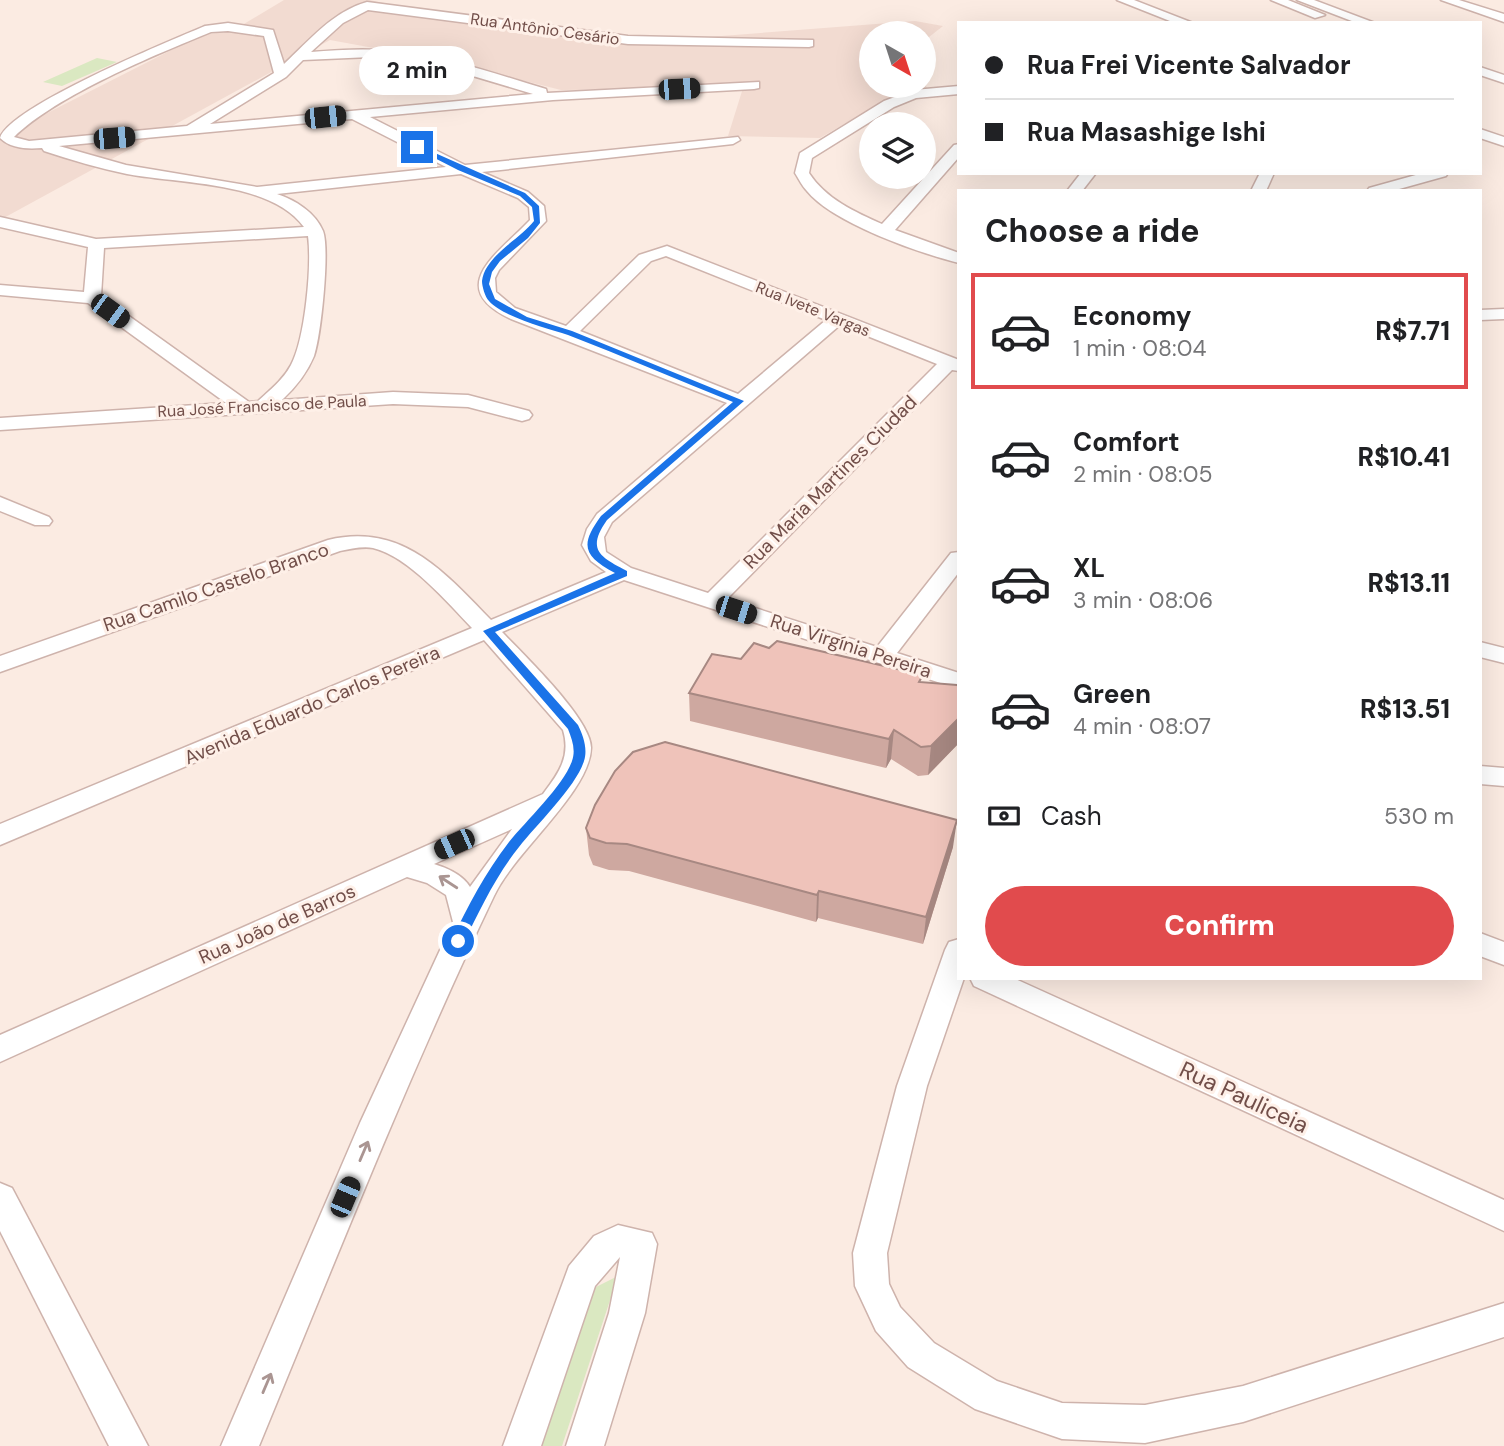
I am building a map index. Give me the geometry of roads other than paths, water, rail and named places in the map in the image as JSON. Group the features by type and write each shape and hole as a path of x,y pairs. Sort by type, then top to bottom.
{"street":[{"path":"1123,0 1181,21"},
{"path":"1276,0 1335,21"},
{"path":"1303,0 1363,21"},
{"path":"1448,0 1504,18"},
{"name":"Rua Antônio Cesário","path":"189,131 281,74 329,29 351,12 367,6 628,40 809,43"},
{"path":"281,74 269,33 228,27 209,29 53,103 11,129 6,136 11,141 38,144 553,96 754,85"},
{"path":"300,56 372,53 408,57 450,65 553,96"},
{"path":"1482,61 1504,68"},
{"path":"1482,72 1504,79"},
{"path":"957,90 915,94 889,103 804,156 800,163 800,172 817,192 849,215 884,232 957,257"},
{"path":"352,114 461,169 523,195 536,206 538,221 526,236 498,260 489,272 485,284 492,300 525,318 739,401 838,318"},
{"path":"1482,134 1504,142"},
{"path":"38,144 97,163 258,191 733,140"},
{"path":"884,232 957,150"},
{"path":"1076,189 1087,175"},
{"path":"1381,189 1434,175"},
{"path":"258,191 303,214 315,231 316,258 311,332 303,362 289,384 265,405"},
{"path":"0,222 96,244 315,231"},
{"path":"92,298 96,244"},
{"name":"Rua Ivete Vargas","path":"569,333 645,258 667,251 954,364"},
{"path":"0,290 92,298 242,406"},
{"path":"1482,315 1504,314"},
{"name":"Rua Maria Martines Ciudad","path":"712,602 954,364"},
{"name":"Rua José Francisco de Paula","path":"0,424 242,406 441,398 468,401 522,415"},
{"name":"Rua Virgínia Pereira","path":"739,401 604,518 595,530 591,542 592,552 602,562 623,573 957,680"},
{"path":"0,503 42,521"},
{"name":"Rua Camilo Castelo Branco","path":"0,664 336,545 378,542 409,559 488,631 574,727 579,743 578,761 554,798 514,844 486,883 467,922 376,1123 240,1446"},
{"path":"881,656 957,561"},
{"name":"Avenida Eduardo Carlos Pereira","path":"0,835 623,573"},
{"path":"1482,650 1504,656"},
{"path":"1482,775 1504,777"},
{"name":"Rua João de Barros","path":"0,1049 554,798"},
{"path":"404,866 436,875 458,889 467,922"},
{"path":"1482,945 1504,954"},
{"path":"957,960 912,1086 870,1253 872,1286 877,1297 888,1319 921,1355 989,1395 1062,1421 1145,1424 1243,1404 1504,1320"},
{"name":"Rua Pauliceia","path":"988,980 1504,1216"},
{"path":"0,1198 129,1446"},
{"path":"522,1446 581,1277 606,1247 618,1241 640,1244 627,1313 585,1446"}]}
